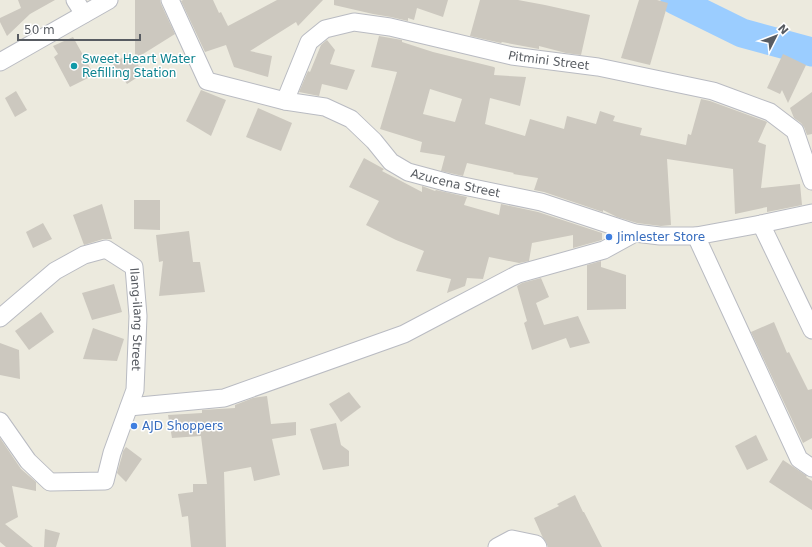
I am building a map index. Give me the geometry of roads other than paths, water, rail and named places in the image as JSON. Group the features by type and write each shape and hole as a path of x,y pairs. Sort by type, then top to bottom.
{"street":[{"path":"0,62 79,7 109,0"},
{"name":"Azucena Street","path":"170,0 207,81 285,100 324,107 351,119 391,162 408,172 449,183 541,202 635,233 660,236 696,236 810,216"},
{"name":"Pitmini Street","path":"285,100 309,42 326,29 354,22 390,27 512,56 598,67 713,91 770,112 795,131 812,181"},
{"path":"761,224 812,330"},
{"path":"129,407 224,398 404,334 518,274 604,250 635,233"},
{"path":"696,236 799,460 812,468"},
{"name":"Ilang-ilang Street","path":"0,318 55,271 84,255 106,249 134,267 138,316 135,390 112,454 105,481 50,482 28,460 0,421"},
{"path":"496,547 512,539 536,544 538,547"}],"waterway":[{"path":"675,0 742,33 812,52"}],"place":[{"name":"Sweet Heart Water Refilling Station","path":"74,66"},
{"name":"Jimlester Store","path":"609,237"},
{"name":"AJD Shoppers","path":"134,426"}]}
